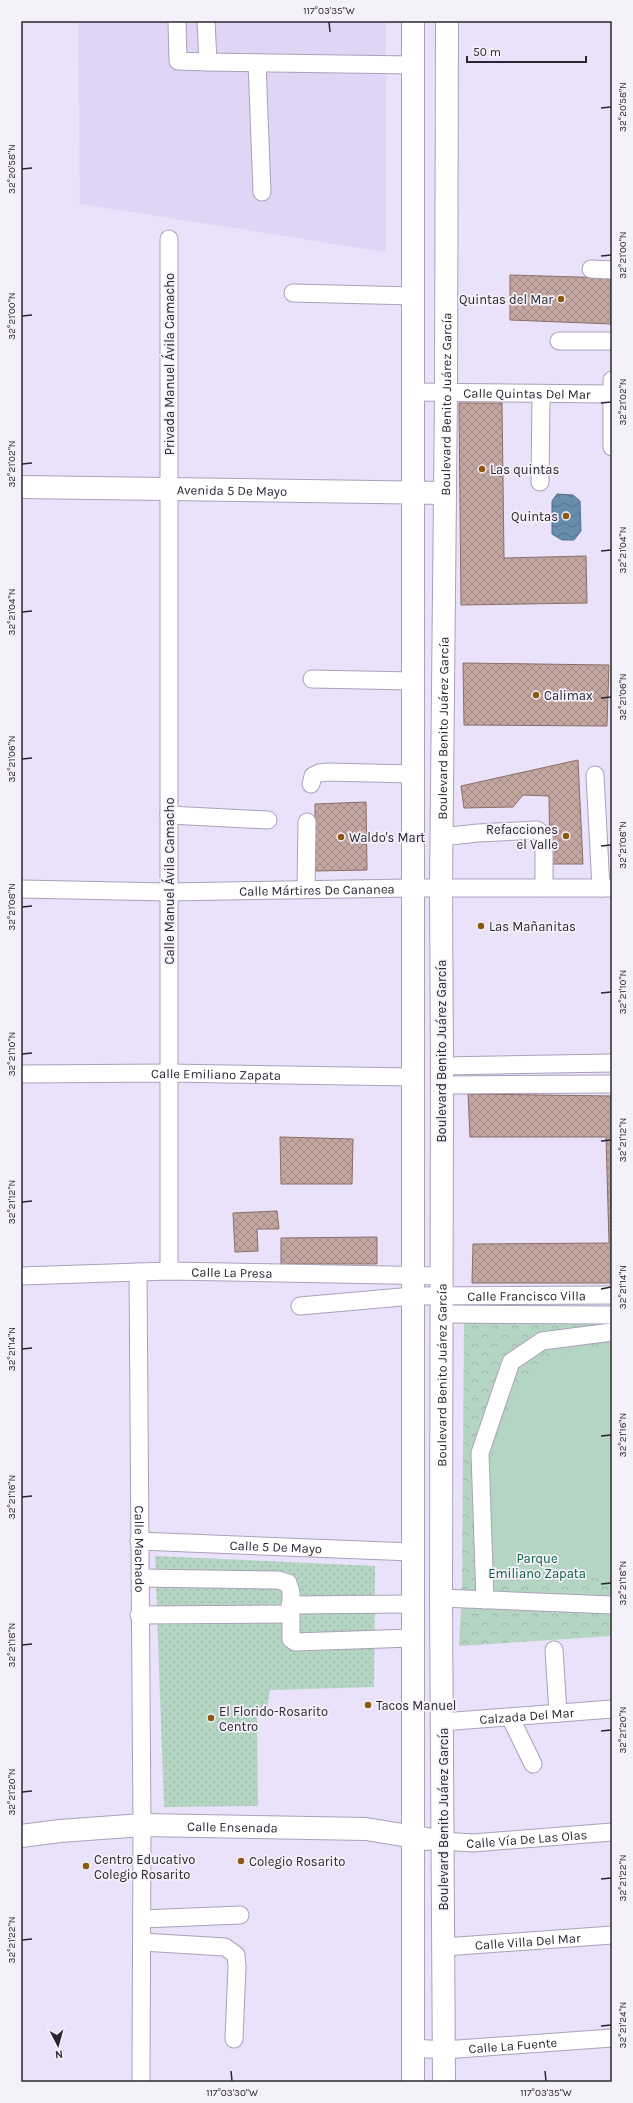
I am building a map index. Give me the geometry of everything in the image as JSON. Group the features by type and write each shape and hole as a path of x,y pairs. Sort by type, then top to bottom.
{"main road":[{"path":"412,2082 413,1838 411,1604 413,1286 411,774 413,21"},
{"name":"Boulevard Benito Juárez García","path":"444,2082 441,1598 442,1075 440,888 446,393 447,21"},
{"name":"Avenida 5 De Mayo","path":"21,487 444,493"},
{"name":"Calle Ensenada","path":"21,1836 60,1830 142,1825 366,1829 413,1838 442,1841"}],"street":[{"path":"177,21 178,61 413,65"},
{"path":"206,21 208,62"},
{"path":"257,63 262,192"},
{"name":"Privada Manuel Ávila Camacho","path":"169,239 170,490"},
{"path":"591,269 612,270"},
{"path":"293,293 413,296"},
{"path":"559,342 612,341"},
{"path":"612,380 612,447"},
{"name":"Calle Quintas Del Mar","path":"412,392 612,394"},
{"path":"540,482 541,394"},
{"name":"Calle Manuel Ávila Camacho","path":"169,1271 170,490"},
{"path":"312,678 412,681"},
{"path":"310,784 313,776 319,773 411,774"},
{"path":"596,775 606,888"},
{"path":"169,815 268,820"},
{"path":"306,890 307,822"},
{"path":"441,836 538,830 544,835 544,888"},
{"name":"Calle Mártires De Cananea","path":"21,889 169,892 412,888 606,888"},
{"path":"442,1075 612,1063"},
{"name":"Calle Emiliano Zapata","path":"21,1074 169,1073 412,1077"},
{"path":"442,1075 612,1084"},
{"name":"Calle La Presa","path":"21,1276 169,1271 413,1286 442,1295"},
{"name":"Calle Machado","path":"138,1272 139,1615 142,1825 141,2082"},
{"path":"300,1306 413,1286"},
{"name":"Calle Francisco Villa","path":"442,1295 612,1295"},
{"name":"Calle Francisco Villa","path":"442,1295 612,1315"},
{"path":"485,1600 480,1453 511,1362 542,1341 612,1332"},
{"name":"Calle 5 De Mayo","path":"139,1541 412,1552"},
{"path":"140,1578 278,1580 288,1583 291,1592 291,1639 295,1642 412,1638"},
{"path":"441,1598 612,1605"},
{"path":"139,1615 411,1604"},
{"path":"554,1650 558,1713"},
{"name":"Calzada Del Mar","path":"442,1722 612,1709"},
{"path":"510,1717 532,1764"},
{"name":"Calle Vía De Las Olas","path":"442,1841 473,1842 612,1832"},
{"path":"142,1919 240,1915"},
{"name":"Calle Villa Del Mar","path":"444,1947 612,1935"},
{"path":"142,1942 225,1947 236,1955 237,1967 234,2039"},
{"name":"Calle La Fuente","path":"413,2048 444,2050 612,2038"}],"shaded area":[{"path":"78,21 386,21 386,252 80,204"}],"green space":[{"name":"Parque Emiliano Zapata","path":"612,1320 612,1636 459,1646 462,1586 464,1321"},
{"path":"612,1347 612,1579 492,1571 486,1504 494,1448 516,1389 537,1365 566,1351"},
{"path":"155,1556 375,1566 374,1687 270,1690 267,1712 257,1713 258,1806 164,1807"}],"water":[{"name":"Quintas","path":"557,494 573,495 580,501 581,531 574,540 562,540 552,534 552,501"}],"building":[{"name":"Quintas del Mar","path":"510,275 612,278 612,324 510,320"},
{"name":"Las quintas","path":"459,403 502,403 504,558 586,556 587,603 461,605"},
{"name":"Calimax","path":"463,663 609,665 607,726 464,725"},
{"name":"Refacciones el Valle","path":"578,760 583,864 550,864 549,796 523,795 513,807 464,808 461,786"},
{"name":"Waldo's Mart","path":"366,802 367,870 315,871 315,804"},
{"path":"468,1094 612,1096 612,1283 472,1283 473,1244 609,1243 606,1137 470,1137"},
{"path":"280,1137 353,1139 352,1184 281,1184"},
{"path":"277,1211 279,1229 257,1229 258,1251 235,1252 233,1213"},
{"path":"377,1237 377,1264 281,1264 281,1238"}],"place":[{"name":"Quintas del Mar","path":"561,299"},
{"name":"Las quintas","path":"482,469"},
{"name":"Quintas","path":"566,516"},
{"name":"Calimax","path":"536,695"},
{"name":"Refacciones el Valle","path":"566,836"},
{"name":"Waldo's Mart","path":"341,837"},
{"name":"Las Mañanitas","path":"481,926"},
{"name":"Tacos Manuel","path":"368,1705"},
{"name":"El Florido-Rosarito Centro","path":"211,1718"},
{"name":"Colegio Rosarito","path":"241,1861"},
{"name":"Centro Educativo Colegio Rosarito","path":"86,1866"}]}
